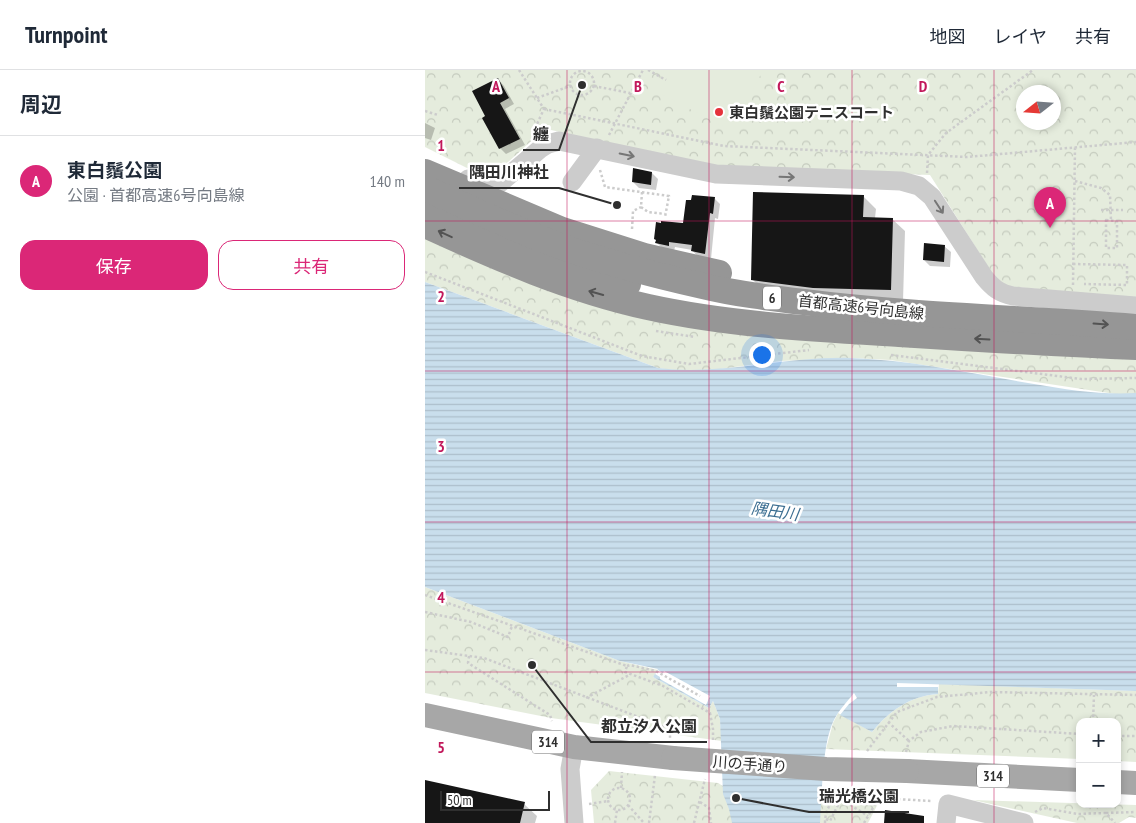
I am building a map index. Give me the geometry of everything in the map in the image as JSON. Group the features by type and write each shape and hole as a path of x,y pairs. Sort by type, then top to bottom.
{"highway":[{"path":"425,172 562,230 644,256 719,274 922,307 1066,301"},
{"name":"首都高速6号向島線","path":"425,188 557,245 605,261 703,286 750,295 923,314 1066,301 1136,327"},
{"path":"425,206 470,227 551,259 634,286 708,306 775,317 921,336"},
{"name":"首都高速6号向島線","path":"425,225 545,277 647,306 745,323 921,336 1136,347"}],"main road":[{"name":"川の手通り","path":"425,714 574,747 672,748 826,769 906,764 1076,780"},
{"path":"1121,782 1136,783"}],"street":[{"path":"425,160 483,186 493,186 510,177 547,144 559,142 716,174 901,181 919,186 932,197 992,286 1001,293 1013,296 1136,306"},
{"path":"571,182 599,149"},
{"path":"1013,296 1013,321 1022,334 1036,336 1044,329 1046,310 1051,303 1066,301"},
{"path":"574,747 570,769 574,823"},
{"path":"947,814 1029,819"}],"path":[{"path":"519,70 544,109 615,122 724,146 967,157 1136,142"},
{"path":"584,70 593,78 594,86 590,93 582,95 575,93 570,86 573,75 579,71 584,70"},
{"path":"641,207 648,212 665,216 669,196 605,187 597,160 599,149 643,70"},
{"path":"648,70 666,80"},
{"path":"927,177 928,155 946,133 1033,70"},
{"path":"537,98 570,86"},
{"path":"594,86 630,93"},
{"path":"544,109 537,124 547,144"},
{"path":"425,111 438,115"},
{"path":"1073,264 1127,265 1127,285 1066,301 1073,264 1075,147"},
{"path":"1075,181 1107,192 1111,199 1111,220"},
{"path":"641,207 642,192"},
{"path":"632,229 633,211 641,207"},
{"path":"1101,210 1123,210"},
{"path":"1106,220 1111,220 1117,220 1117,248 1106,248 1106,220"},
{"path":"425,595 627,666 656,671 700,696"},
{"path":"425,612 471,622 508,637 512,626"},
{"path":"425,650 484,658 670,729 672,748"},
{"path":"469,656 468,663 550,715 552,721"},
{"path":"627,666 625,672 663,686 710,713"},
{"path":"586,698 631,674"},
{"path":"869,747 887,722 897,712 937,697 991,692 1136,695"},
{"path":"1093,718 1094,695"},
{"path":"887,722 909,741"},
{"path":"906,764 909,741 921,732 953,726 1076,734"},
{"path":"1121,736 1136,736"},
{"path":"621,788 622,770"},
{"path":"649,823 655,774"},
{"path":"608,801 611,791 621,788"},
{"path":"608,801 617,810 628,805 630,801 629,794 621,788"},
{"path":"695,823 703,790"},
{"path":"863,823 883,791"},
{"path":"878,798 945,802 947,814"},
{"path":"825,819 830,822 841,800 868,816"},
{"path":"589,804 608,801"},
{"path":"699,802 709,808 711,823"},
{"path":"825,823 831,803"},
{"path":"628,805 644,823"},
{"path":"1029,819 1035,811 1043,808 1078,814 1136,812"},
{"path":"615,823 617,810"},
{"path":"1106,813 1115,823"}],"green space":[{"path":"425,70 1136,70 1136,298 1005,286 997,281 930,175 718,167 551,130 540,135 504,165 495,170 484,172 471,170 425,147"},
{"name":"東白鬚公園テニスコート","path":"671,70 763,70 732,131 659,93"},
{"path":"425,217 495,249 701,313 1136,339 1136,394 1115,394 890,360 850,358 781,361 704,371 658,368 425,282"},
{"path":"425,587 620,661 658,670 653,677 709,708 713,701 720,719 722,741 551,718 425,693"},
{"path":"939,684 1136,691 1136,762 1121,761 1121,718 1076,718 1076,759 826,749 833,723 838,713 872,732 893,711 909,701 938,694"},
{"path":"609,771 718,783 726,788 883,794 868,823 594,823 591,790"},
{"path":"973,800 1076,803 1076,808 1121,808 1121,805 1136,805 1136,818 1129,817 1119,823 1077,823"}],"water":[{"name":"隅田川","path":"425,282 658,368 706,370 827,358 874,359 920,364 1072,390 1098,393 1136,393 1136,691 897,683 897,687 938,687 938,694 909,701 893,711 872,732 840,715 857,698 854,693 837,714 829,732 823,771 820,823 732,823 723,794 720,719 713,701 709,708 653,677 658,669 620,661 425,587"}],"pier":[{"path":"658,670 663,673 664,671 710,696 706,705 660,679 655,674"}],"building":[{"path":"498,78 509,98 500,103 520,139 499,149 482,118 485,116 472,91"},
{"path":"633,168 652,172 651,185 632,182"},
{"path":"753,192 864,195 863,217 893,218 891,290 813,288 751,280"},
{"path":"692,195 715,197 713,214 710,213 705,254 691,251 692,245 669,242 669,246 655,243 656,222 683,223 686,200 691,200"},
{"path":"924,243 945,245 944,262 923,260"},
{"path":"425,780 525,802 520,823 425,823"},
{"path":"885,810 924,816 924,823 884,823"}],"place":[{"name":"纏","path":"582,85"},
{"name":"東白鬚公園テニスコート","path":"719,112"},
{"name":"隅田川神社","path":"617,205"},
{"name":"東白鬚公園","path":"1050,228"},
{"name":"都立汐入公園","path":"532,665"},
{"name":"瑞光橋公園","path":"736,798"}]}
